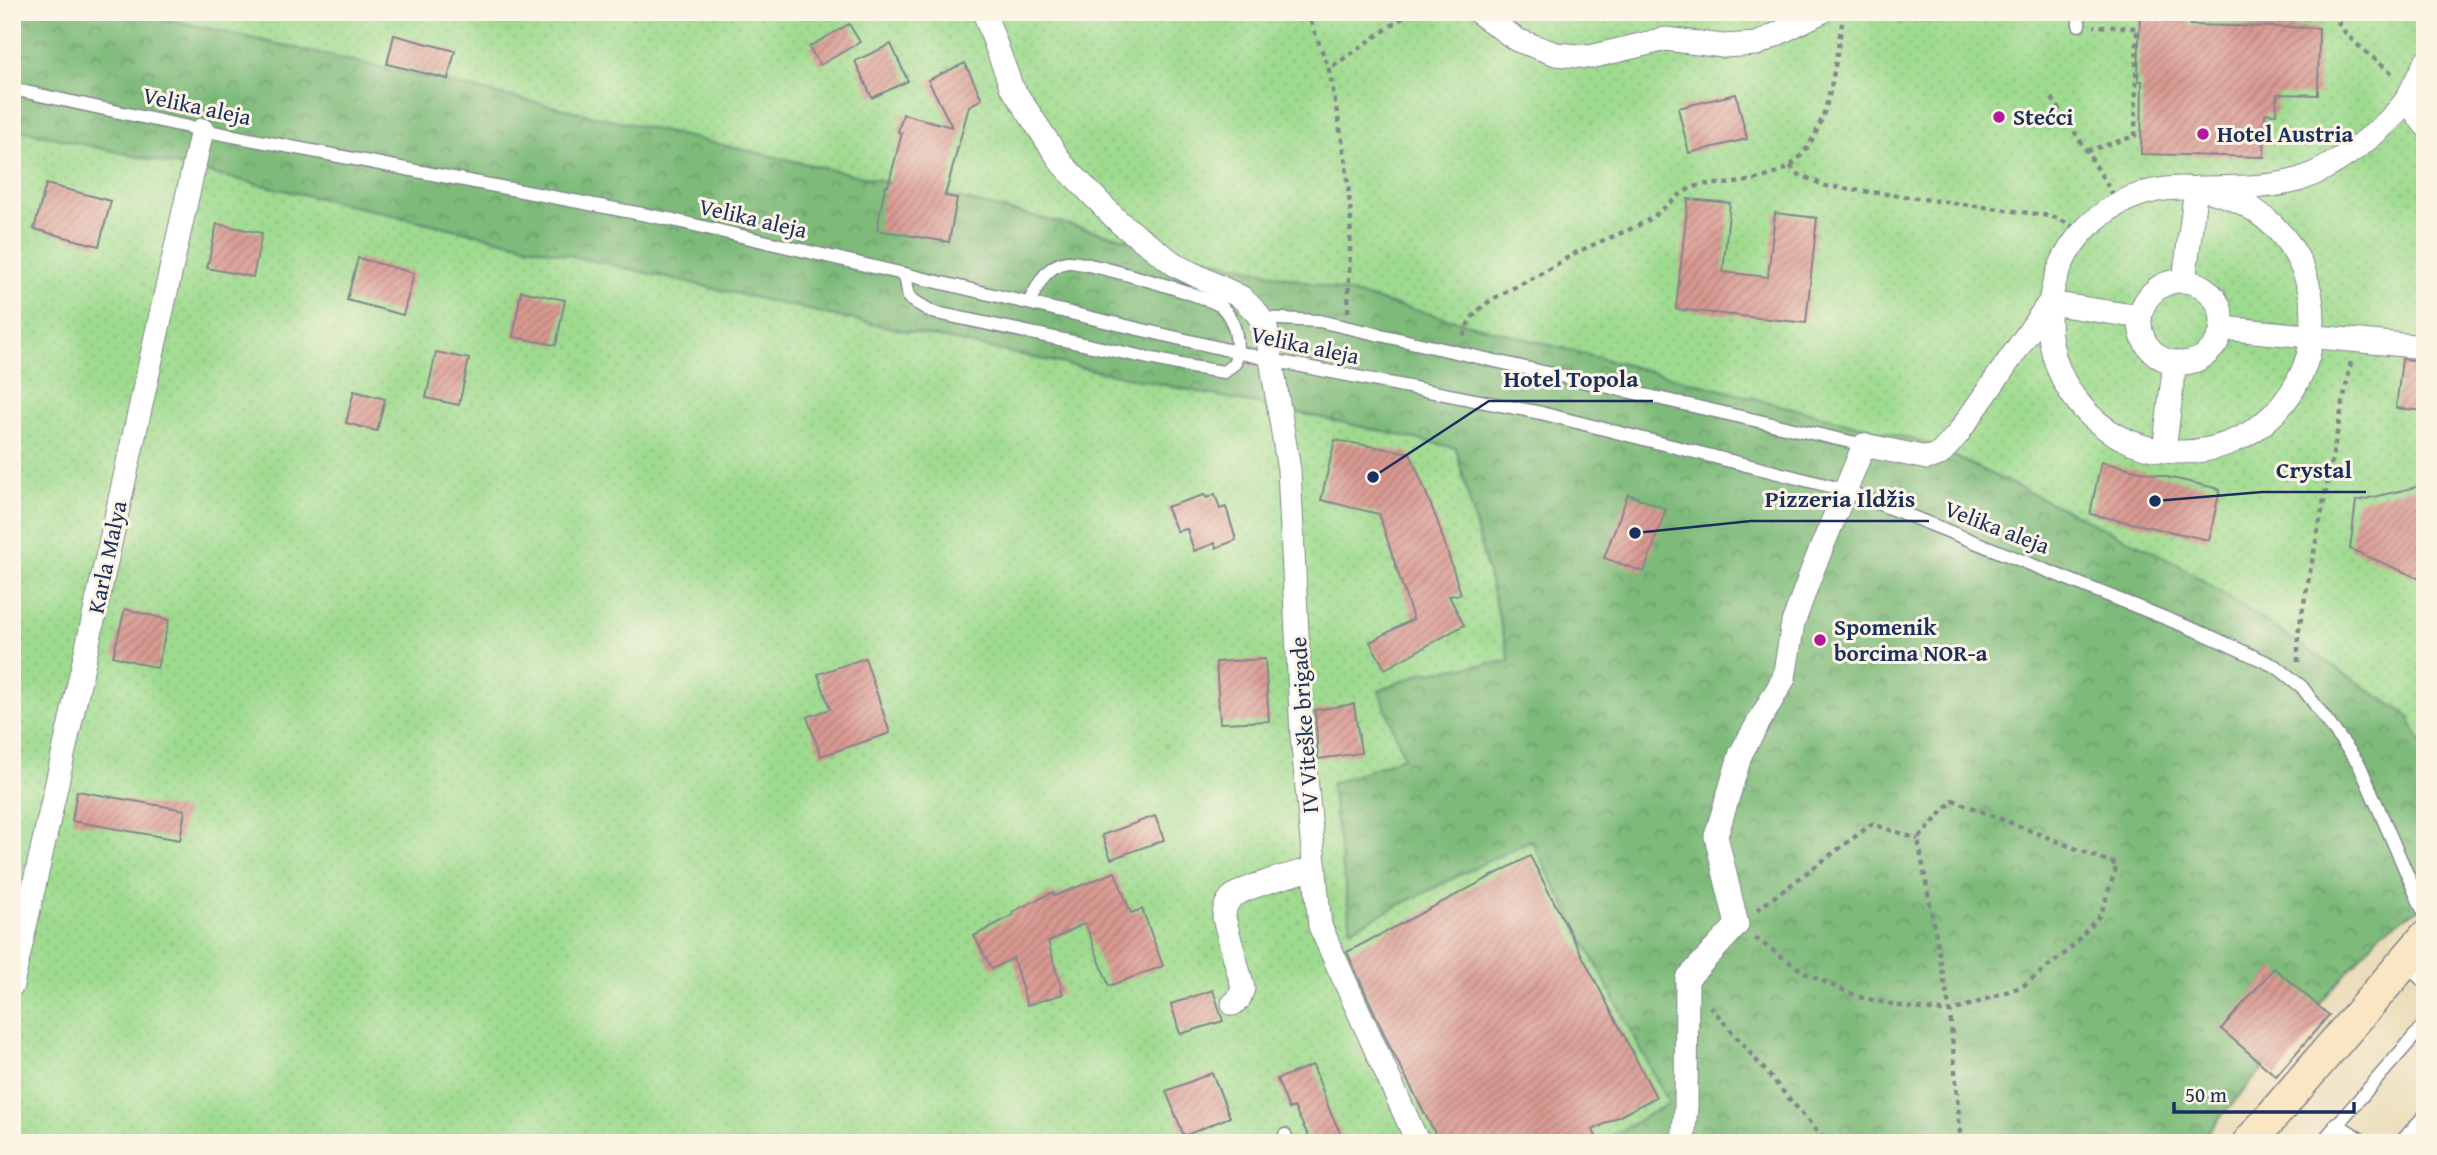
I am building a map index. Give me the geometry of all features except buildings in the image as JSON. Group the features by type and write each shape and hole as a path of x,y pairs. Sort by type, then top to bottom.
{"street":[{"path":"984,12 1011,86 1063,165 1120,223 1177,267 1241,298 1261,318"},
{"path":"1478,12 1517,40 1556,54 1590,57 1666,39 1723,46 1757,44 1821,12"},
{"path":"2196,188 2246,205 2281,234 2298,259 2311,295 2312,338 2304,369 2287,400 2260,427 2241,439 2217,447 2194,452 2164,451 2125,440 2099,424 2081,407 2065,384 2051,347 2049,303 2059,267 2081,232 2118,203 2153,190 2196,188 2269,185 2313,173 2383,127 2407,99 2425,64"},
{"path":"2407,99 2425,125"},
{"name":"Karla Malya","path":"12,985 202,130"},
{"path":"2184,281 2196,188"},
{"path":"2184,281 2197,284 2217,302 2222,328 2211,351 2188,362 2175,362 2163,359 2152,351 2141,330 2140,317 2150,294 2172,282 2184,281"},
{"path":"2049,303 2140,317"},
{"path":"1683,1143 1686,1107 1687,979 1737,925 1716,836 1741,753 1784,678 1793,623 1864,445 1927,458 1940,454 1958,435 2049,303"},
{"name":"IV Viteške brigade","path":"1261,318 1266,328 1289,470 1302,735 1320,926 1418,1143"},
{"path":"2222,328 2425,347"},
{"path":"2164,451 2175,362"},
{"path":"1233,1004 1239,999 1243,988 1224,918 1224,908 1231,898 1243,891 1315,868"},
{"path":"2249,1143 2414,972 2425,939"}],"lane":[{"name":"Velika aleja","path":"12,89 202,130 673,220 1271,360 1541,414 1845,491 2205,634 2277,667 2302,687 2360,764 2425,915"},
{"path":"905,274 909,298 932,312 1191,368 1224,372 1236,363 1236,329 1222,306 1115,271 1068,262 1045,271 1029,303"},
{"path":"1261,318 1319,321 1348,327 1864,445"},
{"path":"2320,1143 2425,1024"},
{"path":"2400,1143 2425,1115"},
{"path":"2336,1123 2366,1143"}],"path":[{"path":"1307,12 1329,69 1345,156 1351,215 1348,327"},
{"path":"1329,69 1411,12"},
{"path":"1460,353 1465,327 1473,316 1495,298 1586,247 1642,224 1656,216 1674,199 1698,186 1763,177 1790,166 1813,139 1823,119 1844,12"},
{"path":"2335,12 2340,28 2382,63 2395,77 2407,99"},
{"path":"2079,19 2137,27 2135,136 2087,151"},
{"path":"2052,98 2118,203"},
{"path":"1790,166 1798,174 1826,186 2044,215 2058,218 2081,232"},
{"path":"2302,687 2297,653 2298,634 2355,339"},
{"path":"1953,800 2117,866 2101,914 2068,951 2023,986 1950,1012 1905,1007 1859,997 1807,974 1737,925 1872,824 1918,839 1953,800"},
{"path":"1918,839 1950,1012 1961,1143"},
{"path":"1687,979 1827,1143"}],"green space":[{"path":"12,12 2425,12 2425,867 2183,1143 12,1143"},
{"path":"12,12 136,12 957,198 1323,286 1926,443 2173,561 2407,715 2425,749 2425,905 2382,932 2198,1143 1613,1143 1611,1136 1669,1103 1531,840 1351,929 1331,784 1404,757 1379,691 1421,673 1510,661 1456,448 835,316 12,128"}],"place":[{"name":"Stećci","path":"1999,117"},
{"name":"Hotel Austria","path":"2203,134"},
{"name":"Hotel Topola","path":"1373,477"},
{"name":"Crystal","path":"2155,501"},
{"name":"Pizzeria Ildžis","path":"1635,533"},
{"name":"Spomenik borcima NOR-a","path":"1820,640"}]}
